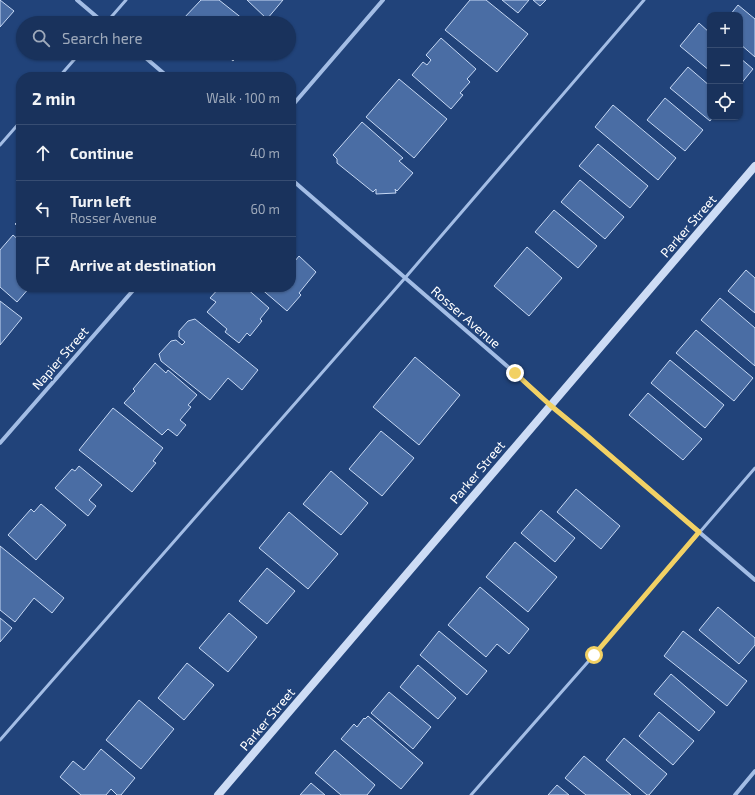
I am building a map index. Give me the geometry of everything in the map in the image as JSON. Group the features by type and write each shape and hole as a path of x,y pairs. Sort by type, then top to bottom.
{"street":[{"path":"77,0 96,16"},
{"path":"296,101 384,0"},
{"path":"148,60 162,72"},
{"name":"Parker Street","path":"218,795 755,166"},
{"name":"Rosser Avenue","path":"296,183 550,405 755,580"},
{"name":"Napier Street","path":"0,443 132,292"},
{"path":"735,795 755,771"}],"lane":[{"path":"111,16 126,0"},
{"path":"0,740 405,278 644,0"},
{"path":"63,72 74,60"},
{"path":"0,145 16,126"},
{"path":"471,795 755,468"}],"building":[{"path":"0,0 14,11 0,27"},
{"path":"201,0 219,0 239,16 186,16"},
{"path":"247,0 283,0 270,16 264,16"},
{"path":"470,0 486,0 528,34 497,72 445,30"},
{"path":"502,0 529,0 518,13"},
{"path":"533,0 546,0 540,6"},
{"path":"738,5 755,19 755,57 743,47 743,12 732,12"},
{"path":"699,23 707,30 707,68 680,46"},
{"path":"441,38 476,69 467,79 470,82 460,93 463,95 451,109 412,75 423,62 427,65 431,60 426,55"},
{"path":"743,61 753,69 743,81"},
{"path":"688,67 707,83 707,119 670,88"},
{"path":"399,79 447,119 414,158 366,117"},
{"path":"665,98 703,130 685,151 647,120"},
{"path":"613,105 676,158 658,180 595,127"},
{"path":"362,122 403,158 399,161 413,173 397,191 395,189 396,193 376,194 376,189 373,192 337,163 337,159 333,155"},
{"path":"598,144 648,186 630,208 579,166"},
{"path":"580,180 624,217 605,239 561,202"},
{"path":"554,210 597,246 578,268 535,232"},
{"path":"13,235 16,238 16,292 26,292 17,302 0,287 0,250"},
{"path":"527,247 562,278 529,316 494,286"},
{"path":"299,256 316,272 299,293 301,295 287,311 265,292 296,292 296,260"},
{"path":"746,270 755,278 755,313 728,291"},
{"path":"215,292 251,292 269,308 260,319 262,321 250,336 247,333 239,343 225,332 227,329 207,312 216,302 210,298"},
{"path":"720,298 755,328 755,366 701,320"},
{"path":"0,301 22,318 0,345"},
{"path":"195,319 258,370 242,390 228,378 210,400 161,361 159,354 171,341 176,340 182,345 185,342 179,337 179,331 188,321"},
{"path":"696,330 753,378 734,401 676,353"},
{"path":"415,357 460,395 419,445 373,407"},
{"path":"670,360 724,405 705,428 651,383"},
{"path":"155,363 166,373 168,370 197,395 188,405 191,407 180,420 186,425 177,436 168,429 162,435 124,403 135,391 133,389"},
{"path":"648,393 702,439 683,460 629,415"},
{"path":"113,408 163,448 153,461 156,463 132,492 79,450"},
{"path":"381,431 414,458 382,496 349,469"},
{"path":"79,466 102,485 89,500 96,506 88,516 55,488 72,469 75,471"},
{"path":"331,471 368,503 341,535 303,504"},
{"path":"576,489 620,526 601,549 557,512"},
{"path":"41,504 66,525 36,560 8,535 31,509 34,512"},
{"path":"541,510 575,538 555,562 521,533"},
{"path":"289,512 338,554 308,589 259,548"},
{"path":"515,542 557,577 528,612 486,577"},
{"path":"0,546 64,598 52,613 34,598 15,622 0,610"},
{"path":"267,568 295,591 267,624 239,601"},
{"path":"480,587 529,629 509,654 497,644 486,657 448,625"},
{"path":"718,607 755,638 755,645 739,664 699,630"},
{"path":"229,613 257,637 228,672 199,648"},
{"path":"0,618 12,628 0,642"},
{"path":"439,631 487,671 467,695 420,655"},
{"path":"683,631 747,681 727,706 664,656"},
{"path":"187,663 214,685 184,720 158,698"},
{"path":"418,665 456,698 438,719 400,687"},
{"path":"671,674 715,712 699,731 654,694"},
{"path":"389,692 431,727 413,749 371,713"},
{"path":"139,700 174,729 141,769 106,740"},
{"path":"659,712 694,741 673,765 639,736"},
{"path":"368,716 423,763 401,789 341,739 354,724 357,727 364,718 365,719"},
{"path":"624,738 667,774 649,795 647,795 606,760"},
{"path":"101,749 135,778 121,795 117,795 111,789 106,795 81,795 60,777 73,761 84,770"},
{"path":"335,750 375,785 367,795 341,795 315,773"},
{"path":"584,756 631,795 586,795 565,778"},
{"path":"311,783 325,795 300,795"},
{"path":"557,785 569,795 548,795"}],"route":[{"path":"515,373 550,405 699,532 594,655"}]}
